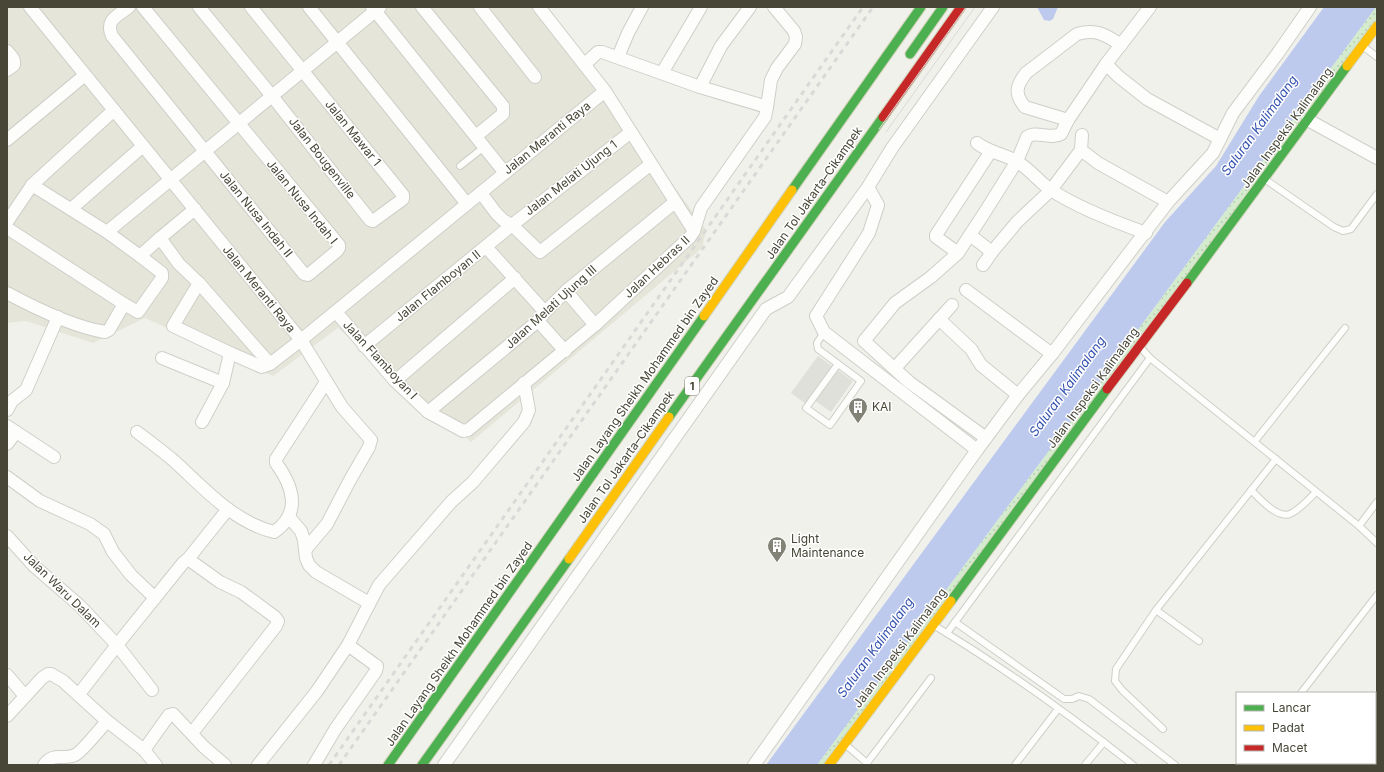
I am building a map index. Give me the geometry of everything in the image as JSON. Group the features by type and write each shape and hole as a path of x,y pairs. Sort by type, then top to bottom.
{"main road":[{"name":"Jalan Layang Sheikh Mohammed bin Zayed","path":"388,765 922,7"},
{"path":"906,59 943,7"},
{"name":"Jalan Tol Jakarta–Cikampek","path":"422,765 961,7"},
{"name":"Jalan Inspeksi Kalimalang","path":"829,765 1377,26"},
{"path":"412,765 488,656"}],"street":[{"name":"Jalan Meranti Raya","path":"30,7 301,340 605,91"},
{"name":"Jalan Nusa Indah II","path":"129,7 111,21 109,28 112,36 304,274 308,275"},
{"path":"143,7 239,124"},
{"name":"Jalan Bougenville","path":"199,7 371,220"},
{"name":"Jalan Mawar 1","path":"251,7 404,196 403,199 373,221 371,220"},
{"path":"309,7 467,204"},
{"path":"422,7 503,106 503,114 476,136"},
{"path":"480,7 535,76"},
{"name":"Jalan Hebras II","path":"466,431 595,325 690,238 694,231 674,202 605,91 539,7"},
{"path":"618,57 628,33 642,7"},
{"path":"662,73 701,7"},
{"path":"694,231 701,208 764,116 767,107 771,80 777,68 795,44 796,37 794,31 774,7"},
{"path":"444,765 766,309 788,297 868,187 892,148 993,7"},
{"path":"986,438 909,382 864,341 895,303 931,277 958,253 1017,161 1027,136 1030,134 1054,136 1061,134 1067,121 1106,64 1150,7"},
{"path":"754,765 977,450 1018,395 1052,354 1146,233 1168,202 1207,160 1220,139 1233,113 1310,7"},
{"path":"107,232 338,42 376,8 505,173"},
{"path":"700,87 721,46 747,8"},
{"path":"1067,121 1025,107 1021,102 1018,91 1018,85 1021,80 1026,73 1077,34 1086,31 1095,32 1109,37 1121,45"},
{"path":"7,51 13,58 10,67"},
{"path":"585,64 598,52 618,57 700,87 767,107"},
{"path":"1106,64 1118,76 1147,99 1220,139"},
{"path":"7,140 85,75"},
{"path":"7,222 32,185 114,110"},
{"path":"1308,120 1377,158"},
{"name":"Jalan Nusa Indah I","path":"239,124 339,244 337,251 308,275"},
{"name":"Jalan Melati Ujung 1","path":"512,225 631,132"},
{"path":"983,265 1016,222 1051,190 1081,150 1082,135"},
{"path":"977,143 991,151 1017,161 1051,190 1118,223 1146,233"},
{"path":"71,209 143,146"},
{"path":"1081,150 1098,163 1168,202"},
{"path":"958,253 936,237 936,235 991,151"},
{"path":"481,193 496,214 512,225 540,252 651,164"},
{"path":"7,228 138,312 162,278 162,273 107,232 32,185"},
{"path":"868,187 878,205 869,233 816,316 824,332 977,450"},
{"name":"Jalan Melati Ujung III","path":"428,412 542,316 566,291 674,202"},
{"path":"140,256 195,209"},
{"name":"Jalan Flamboyan II","path":"364,346 512,225"},
{"path":"970,235 992,252"},
{"path":"160,238 179,264 199,284 270,364"},
{"path":"486,247 515,278 565,351"},
{"path":"395,381 515,278"},
{"path":"199,284 174,326 262,367 270,364 301,340 342,407 371,440 369,447 327,524 305,550"},
{"path":"966,290 1052,354"},
{"path":"566,291 595,325"},
{"path":"7,293 58,317 88,328 105,332 108,330 124,304"},
{"path":"895,368 952,305"},
{"name":"Jalan Flamboyan I","path":"336,312 395,381 428,412 466,431"},
{"path":"7,410 12,401 26,390 58,317"},
{"path":"939,319 971,348 981,365 1018,395"},
{"path":"202,422 223,383 230,353"},
{"path":"162,358 223,383"},
{"path":"137,432 173,460 228,509 250,522 274,532 289,517 292,505 292,492 284,475 276,463 276,460 326,382"},
{"path":"258,765 317,691 348,645 362,621 369,603 379,585 451,502 473,482 524,422 529,410 524,383"},
{"path":"7,444 12,429 54,457"},
{"path":"7,477 40,501 90,524 104,534 113,552 132,575 155,598"},
{"path":"79,694 228,509"},
{"path":"289,517 301,531 309,565 316,572 369,603"},
{"name":"Jalan Waru Dalam","path":"7,536 34,566 79,605 117,645 152,690"},
{"path":"188,559 220,582 241,592 275,617 278,621 276,626 192,734"},
{"path":"314,765 336,728 376,670 377,666 348,645"},
{"path":"7,716 42,678 48,674 51,674 63,681 79,694 107,721 144,750 156,765"},
{"path":"7,675 25,696"},
{"path":"144,750 171,714 175,715 204,747 225,765"},
{"path":"44,765 46,761 54,756 66,757 75,755 107,721"}],"lane":[{"path":"1362,47 1377,57"},
{"path":"460,166 484,147"},
{"path":"1264,179 1334,227 1343,231 1351,229 1377,194"},
{"path":"1255,441 1345,328"},
{"path":"824,332 817,343 818,349 861,381 830,425 806,408 838,364"},
{"path":"1139,346 1150,358 1276,458 1359,526 1377,543"},
{"path":"947,633 1150,358"},
{"path":"1058,456 1070,466"},
{"path":"1163,730 1114,681 1116,669 1156,610 1276,458"},
{"path":"1251,490 1277,513 1282,515 1292,514 1316,492"},
{"path":"1359,526 1377,502"},
{"path":"1302,692 1377,596"},
{"path":"1156,610 1199,641"},
{"path":"955,622 1064,699 1072,700 1079,696 1089,698 1175,765"},
{"path":"933,624 1058,709 1133,765"},
{"path":"844,743 866,764 931,678"},
{"path":"1015,765 1058,709"},
{"path":"1085,765 1104,742"}],"shaded area":[{"path":"7,7 542,7 706,230 702,248 471,442 338,328 273,376 145,318 93,343 26,321 7,323"},
{"path":"818,356 853,381 831,412 814,400 810,407 791,393"}],"green space":[{"path":"1376,7 1377,26 829,765 817,765"}],"water":[{"path":"1037,7 1058,7 1053,19 1050,21 1044,20"},
{"name":"Saluran Kalimalang","path":"1324,7 1376,7 817,765 766,765 1165,222 1216,166 1259,96"}],"tram line":[{"path":"879,129 966,7"},
{"path":"886,132 975,7"}],"railway":[{"path":"329,765 863,7"},
{"path":"339,765 873,7"}],"traffic: fast":[{"path":"792,190 921,7"},
{"path":"910,54 943,7"},
{"path":"1187,283 1347,66"},
{"path":"669,417 883,117"},
{"path":"388,765 704,316"},
{"path":"951,601 1107,389"},
{"path":"422,765 569,559"}],"traffic: slow":[{"path":"1347,66 1377,26"},
{"path":"704,316 792,190"},
{"path":"569,559 669,417"},
{"path":"829,765 951,601"}],"traffic: jam":[{"path":"883,117 961,7"},
{"path":"1107,389 1187,283"}],"place":[{"name":"KAI","path":"858,424"},
{"name":"Light Maintenance","path":"777,563"}]}
